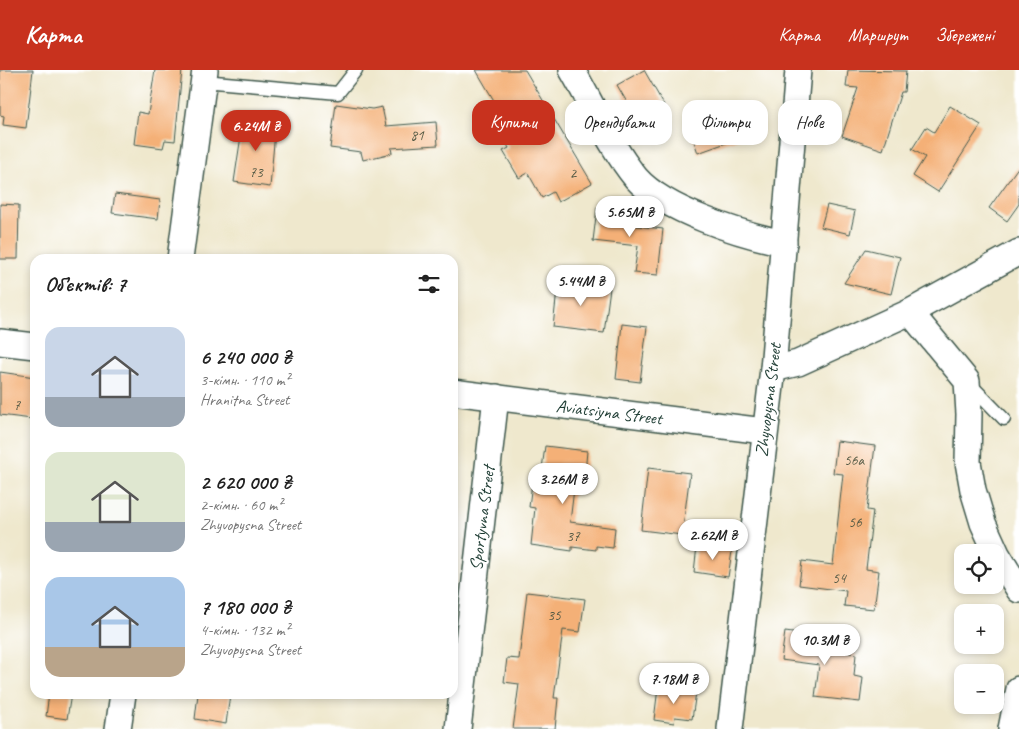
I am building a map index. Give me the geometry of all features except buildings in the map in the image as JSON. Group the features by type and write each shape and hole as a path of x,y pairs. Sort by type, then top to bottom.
{"street":[{"path":"572,70 626,164 651,192 704,219 744,235 784,243"},
{"name":"Zhyvopysna Street","path":"730,729 773,369 798,70"},
{"path":"181,254 204,75"},
{"path":"773,369 798,363 910,312 1019,252"},
{"path":"910,312 967,382 970,414 968,462 973,490 983,522 997,554 1010,579 1019,590"},
{"path":"0,342 30,345"},
{"name":"Aviatsiyna Street","path":"458,393 764,432"},
{"name":"Sportyvna Street","path":"458,729 496,397"},
{"path":"1011,729 1019,689"},
{"path":"118,729 122,699"}],"lane":[{"path":"204,75 338,93 356,70"},
{"path":"967,382 1004,419"}]}
